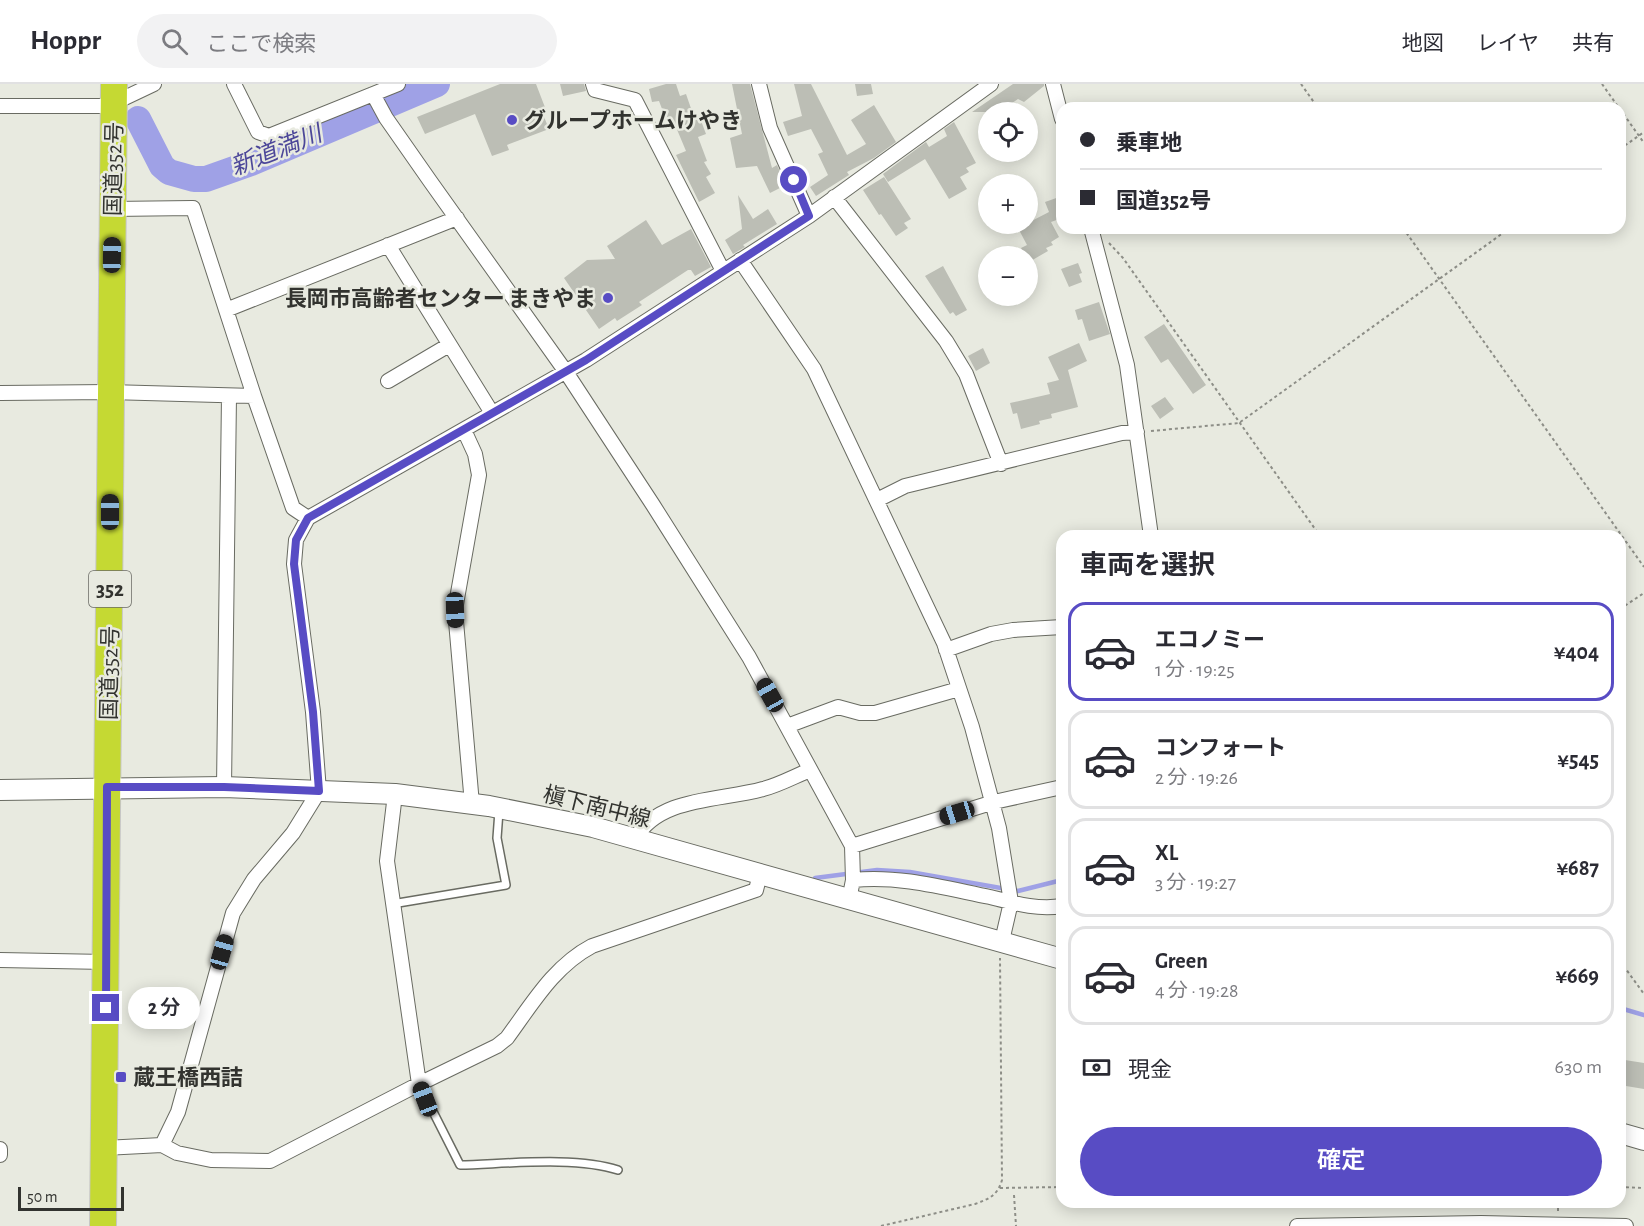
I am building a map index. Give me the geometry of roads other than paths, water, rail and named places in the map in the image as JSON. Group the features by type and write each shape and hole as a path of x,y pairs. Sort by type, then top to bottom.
{"highway":[{"name":"国道352号","path":"103,1226 110,608 109,392 114,93"}],"main road":[{"name":"槇下南中線","path":"0,790 224,787 395,794 499,808 592,827 1056,957"},
{"path":"1626,1135 1644,1140"}],"street":[{"path":"0,106 100,106 114,93 154,84"},
{"path":"234,84 258,132 269,136 374,97 398,84"},
{"path":"594,84 596,90 635,100 723,271"},
{"path":"759,84 770,128 809,216"},
{"path":"969,84 972,98"},
{"path":"162,1145 178,1112 233,914 254,879 293,833 319,791 313,712 294,564 296,540 308,518 566,372 809,216 991,84"},
{"path":"1053,84 1058,102"},
{"path":"374,97 386,118 566,372 748,657 852,846 853,880 849,900"},
{"path":"834,197 946,341 966,374 1001,464"},
{"path":"112,209 193,208 293,508 308,518"},
{"path":"226,310 457,218"},
{"path":"1092,234 1127,365 1150,530"},
{"path":"388,245 492,413"},
{"path":"740,260 814,369 946,650 994,802 1011,903 1002,941"},
{"path":"388,381 449,345"},
{"path":"0,393 109,392 254,396"},
{"path":"224,787 229,396"},
{"path":"464,430 475,454 479,475 455,610 472,804"},
{"path":"877,500 905,486 1137,432"},
{"path":"946,650 991,634 1056,627"},
{"path":"787,726 837,707 860,713 875,713 959,689"},
{"path":"635,839 641,828 654,818 708,798 764,789 810,770"},
{"path":"852,846 994,802 1056,788"},
{"path":"395,794 387,852 391,905 419,1084"},
{"path":"104,1148 162,1145 177,1153 211,1160 258,1163 270,1161 497,1046 507,1038 561,967 577,954 602,942 756,890 760,874"},
{"path":"853,880 923,883 1039,908 1056,907"},
{"path":"0,960 106,962"},
{"path":"0,1149 0,1155"},
{"path":"1297,1226 1480,1223 1626,1226"}],"lane":[{"path":"391,905 506,885 497,838 499,808"},
{"path":"419,1084 460,1165 507,1162 601,1164 618,1170"}],"waterway":[{"name":"新道満川","path":"138,119 162,166 169,172 194,179 206,179 251,163 437,84"},
{"path":"815,878 877,870 910,872 1018,891 1056,882"},
{"path":"1626,1010 1644,1015"}],"place":[{"name":"グループホームけやき","path":"512,120"},
{"name":"長岡市高齢者センター まきやま","path":"608,298"},
{"name":"蔵王橋西詰","path":"121,1077"}]}
